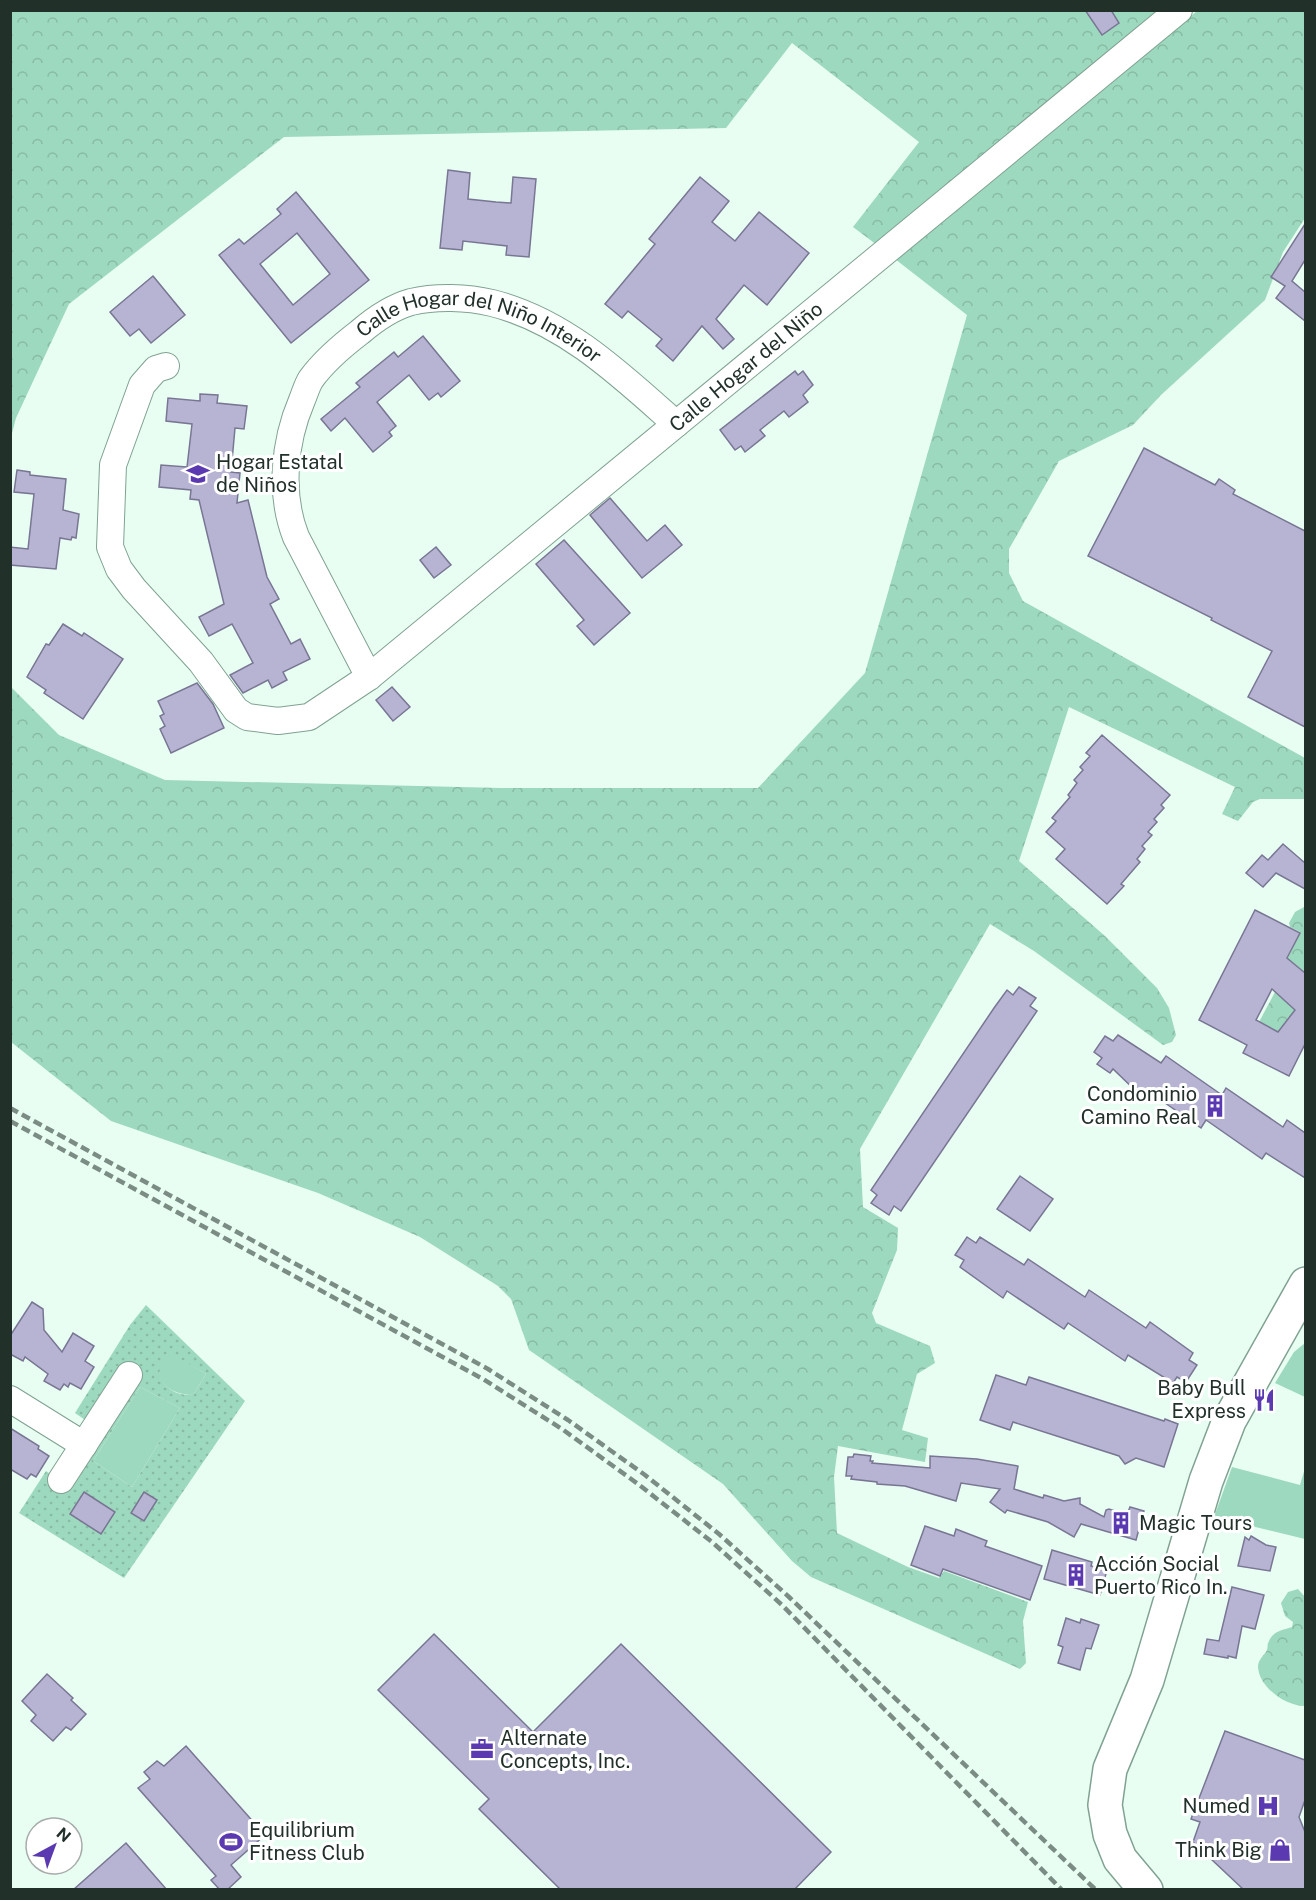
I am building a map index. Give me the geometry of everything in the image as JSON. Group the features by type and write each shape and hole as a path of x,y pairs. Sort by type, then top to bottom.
{"main road":[{"path":"1146,1890 1120,1859 1110,1834 1105,1805 1110,1769 1147,1680 1206,1481 1229,1421 1302,1295"}],"street":[{"name":"Calle Hogar del Niño","path":"166,366 156,369 142,385 113,465 110,547 119,569 134,589 201,662 236,710 248,717 278,721 309,717 369,677 1179,10"},
{"name":"Calle Hogar del Niño Interior","path":"369,677 296,537 289,519 286,459 296,413 311,380 350,340 373,321 410,302 450,298 492,303 557,330 592,352 676,424"},
{"path":"61,1480 129,1375"},
{"path":"10,1399 84,1445"}],"green space":[{"path":"1091,10 1087,14 1102,35 1119,23 1111,11 1164,11 877,245 853,227 919,142 792,43 726,128 284,137 69,304 16,418 11,437 11,11"},
{"path":"1197,11 1305,11 1305,218 1283,252 1265,300 1161,395 1133,425 1059,461 1009,549 1009,573 1023,601 1305,758 1305,799 1260,799 1253,802 1238,821 1222,814 1235,787 1069,707 1019,861 1105,936 1157,988 1169,1008 1176,1035 1172,1042 1163,1045 1034,951 990,924 860,1149 863,1207 898,1228 897,1250 872,1313 876,1323 930,1346 935,1363 917,1374 902,1430 928,1438 925,1462 838,1446 834,1477 837,1533 908,1567 939,1578 944,1571 1028,1602 1023,1621 1026,1663 1020,1669 811,1577 792,1561 723,1484 529,1350 511,1299 498,1286 420,1237 318,1193 111,1121 11,1042 10,686 59,735 165,780 501,788 758,788 865,673 967,315 895,259"},
{"path":"1306,908 1305,973 1283,984 1275,992 1273,989 1300,932 1290,927 1289,923 1295,912"},
{"path":"1275,992 1295,1010 1291,1015 1305,1027 1305,1035 1266,1063 1262,1063 1264,1058 1259,1022"},
{"path":"146,1305 245,1401 124,1578 19,1513 46,1471 69,1487 104,1433 75,1413 130,1325","holes":["170,1353 206,1374 193,1395 172,1390 164,1384 158,1374","140,1387 180,1408 132,1487 93,1461","84,1492 114,1512 100,1533 70,1514","144,1492 157,1500 143,1521 131,1513"]},
{"path":"1305,1343 1305,1397 1275,1383 1294,1352"},
{"path":"170,1352 206,1374 193,1395 172,1390 157,1374"},
{"path":"140,1387 180,1408 132,1487 93,1461"},
{"path":"1232,1467 1300,1485 1305,1468 1305,1539 1214,1517"},
{"path":"1298,1589 1306,1598 1306,1706 1290,1703 1275,1694 1263,1682 1258,1667 1273,1635 1292,1627 1293,1622 1285,1616 1281,1603 1288,1592"}],"building":[{"path":"1085,10 1111,10 1119,23 1102,35"},
{"path":"448,170 470,173 468,199 496,202 511,203 513,177 536,179 529,257 506,255 507,246 463,241 462,250 440,248"},
{"path":"700,177 729,201 712,222 735,241 759,212 809,253 767,305 744,285 716,319 734,339 723,349 702,326 673,361 656,346 662,339 628,311 622,318 605,304 655,244 649,239"},
{"path":"296,192 369,280 291,343 219,255 239,239 244,244 281,214 277,209","holes":["297,233 330,274 293,305 260,264"]},
{"path":"1305,224 1305,260 1292,281 1305,292 1305,321 1276,298 1285,286 1271,277"},
{"path":"153,276 185,315 151,343 139,329 130,336 110,312"},
{"path":"423,336 460,381 441,397 438,393 429,400 409,375 377,402 396,426 389,432 392,436 373,452 345,418 331,431 321,419 360,387 356,383 394,352 398,357"},
{"path":"795,371 798,375 803,371 813,385 803,395 808,402 789,417 784,411 760,430 765,436 745,452 741,446 735,450 720,430"},
{"path":"200,394 218,395 217,403 247,406 244,429 235,428 231,472 240,473 237,503 248,500 267,577 279,599 270,604 291,644 300,639 310,659 283,672 287,680 272,688 268,680 243,693 230,675 253,663 232,624 209,636 199,617 224,604 199,500 190,499 191,490 159,487 161,465 187,467 192,424 166,421 168,398 200,401"},
{"path":"1144,448 1215,485 1219,479 1235,490 1233,494 1305,531 1305,727 1248,697 1272,651 1088,556"},
{"path":"17,470 30,472 30,475 66,479 63,510 79,514 76,538 72,537 71,540 60,538 56,569 10,565 10,547 28,549 34,494 14,492"},
{"path":"610,498 647,541 665,525 682,545 642,578 590,515"},
{"path":"564,540 630,613 594,645 577,626 584,620 536,564"},
{"path":"436,547 451,565 434,578 420,560"},
{"path":"63,624 82,636 84,633 123,659 83,719 44,693 46,690 27,677 46,644 49,645"},
{"path":"197,683 213,704 224,728 171,753 160,729 165,726 160,716 164,714 158,701"},
{"path":"392,687 410,707 393,721 376,700"},
{"path":"1102,735 1170,795 1161,805 1164,808 1154,819 1157,822 1148,832 1152,835 1142,846 1145,849 1137,859 1140,862 1121,884 1124,886 1107,904 1056,859 1065,849 1046,832 1056,821 1052,818 1070,797 1068,795 1077,783 1074,780 1083,770 1080,767 1090,756 1086,753"},
{"path":"1283,844 1305,863 1305,889 1276,873 1263,887 1246,873 1262,855 1268,860"},
{"path":"1255,910 1300,933 1287,958 1305,973 1305,1044 1289,1076 1243,1053 1247,1045 1199,1020","holes":["1272,989 1295,1010 1278,1032 1256,1020"]},
{"path":"1019,987 1036,998 1030,1006 1037,1011 901,1211 894,1206 889,1215 871,1203 877,1195 871,1190 1007,990 1013,995"},
{"name":"Condominio Camino Real","path":"1118,1035 1161,1063 1166,1056 1222,1095 1226,1088 1283,1127 1287,1120 1305,1133 1305,1178 1266,1153 1262,1159 1206,1120 1201,1128 1145,1089 1140,1095 1113,1069 1110,1073 1097,1064 1102,1058 1094,1052 1105,1036 1113,1041"},
{"path":"1020,1176 1053,1199 1030,1231 997,1209"},
{"path":"967,1237 976,1243 980,1237 1024,1265 1028,1259 1085,1297 1089,1290 1146,1328 1150,1322 1193,1353 1189,1360 1197,1365 1186,1382 1177,1377 1173,1383 1128,1355 1125,1361 1068,1323 1064,1329 1007,1291 1003,1298 960,1267 964,1260 955,1255"},
{"path":"32,1302 43,1309 44,1330 62,1352 73,1333 94,1346 85,1361 94,1367 81,1389 70,1383 68,1387 64,1384 60,1390 44,1381 48,1374 25,1357 23,1361 10,1354 10,1336"},
{"path":"996,1375 1026,1385 1029,1377 1178,1424 1164,1467 1136,1458 1125,1464 1119,1456 1013,1422 1010,1430 980,1420"},
{"path":"10,1428 39,1446 38,1449 49,1456 36,1477 31,1474 27,1479 10,1469"},
{"path":"854,1454 871,1456 872,1463 930,1468 930,1456 977,1459 1018,1466 1014,1489 1043,1498 1044,1495 1064,1501 1080,1498 1080,1504 1104,1517 1106,1510 1109,1509 1127,1515 1130,1507 1144,1511 1136,1540 1081,1524 1074,1537 1048,1522 1007,1510 1005,1513 990,1502 1000,1489 961,1483 956,1501 905,1486 851,1479 852,1476 846,1476 848,1457 853,1457"},
{"path":"84,1492 115,1512 101,1534 70,1514"},
{"path":"144,1492 157,1500 144,1521 131,1513"},
{"path":"925,1526 954,1536 956,1529 987,1541 985,1546 1042,1566 1030,1600 943,1569 940,1576 911,1565"},
{"path":"1251,1536 1266,1545 1276,1547 1270,1571 1238,1566 1245,1537 1249,1540"},
{"name":"Acción Social Puerto Rico In.","path":"1052,1550 1092,1562 1091,1566 1107,1570 1100,1595 1044,1579"},
{"path":"1232,1587 1264,1595 1255,1629 1242,1626 1236,1658 1204,1654 1207,1639 1219,1641"},
{"path":"1066,1618 1080,1623 1081,1619 1099,1625 1091,1649 1086,1648 1080,1670 1058,1663 1063,1647 1058,1645"},
{"path":"434,1634 533,1732 621,1644 831,1852 794,1890 561,1890 479,1809 489,1799 378,1690"},
{"path":"47,1674 73,1698 71,1700 86,1714 71,1730 66,1727 53,1741 31,1721 36,1715 22,1701"},
{"path":"1225,1731 1305,1760 1305,1800 1299,1817 1305,1832 1305,1890 1244,1890 1193,1842 1200,1822 1191,1819"},
{"path":"186,1746 265,1835 231,1865 241,1877 227,1890 220,1890 211,1880 216,1876 138,1788 150,1779 144,1772 157,1761 164,1766"},
{"path":"126,1843 167,1890 73,1890"}],"railway":[{"path":"10,1108 488,1369 568,1420 645,1475 719,1534 789,1597 1096,1890"},
{"path":"10,1121 483,1379 562,1429 638,1484 712,1542 782,1605 1062,1890"}],"place":[{"name":"Hogar Estatal de Niños","path":"198,474"},
{"name":"Condominio Camino Real","path":"1215,1106"},
{"name":"Baby Bull Express","path":"1264,1400"},
{"name":"Magic Tours","path":"1121,1523"},
{"name":"Acción Social Puerto Rico In.","path":"1076,1575"},
{"name":"Alternate Concepts, Inc.","path":"482,1749"},
{"name":"Numed","path":"1268,1806"},
{"name":"Equilibrium Fitness Club","path":"231,1842"},
{"name":"Think Big","path":"1280,1850"}]}
